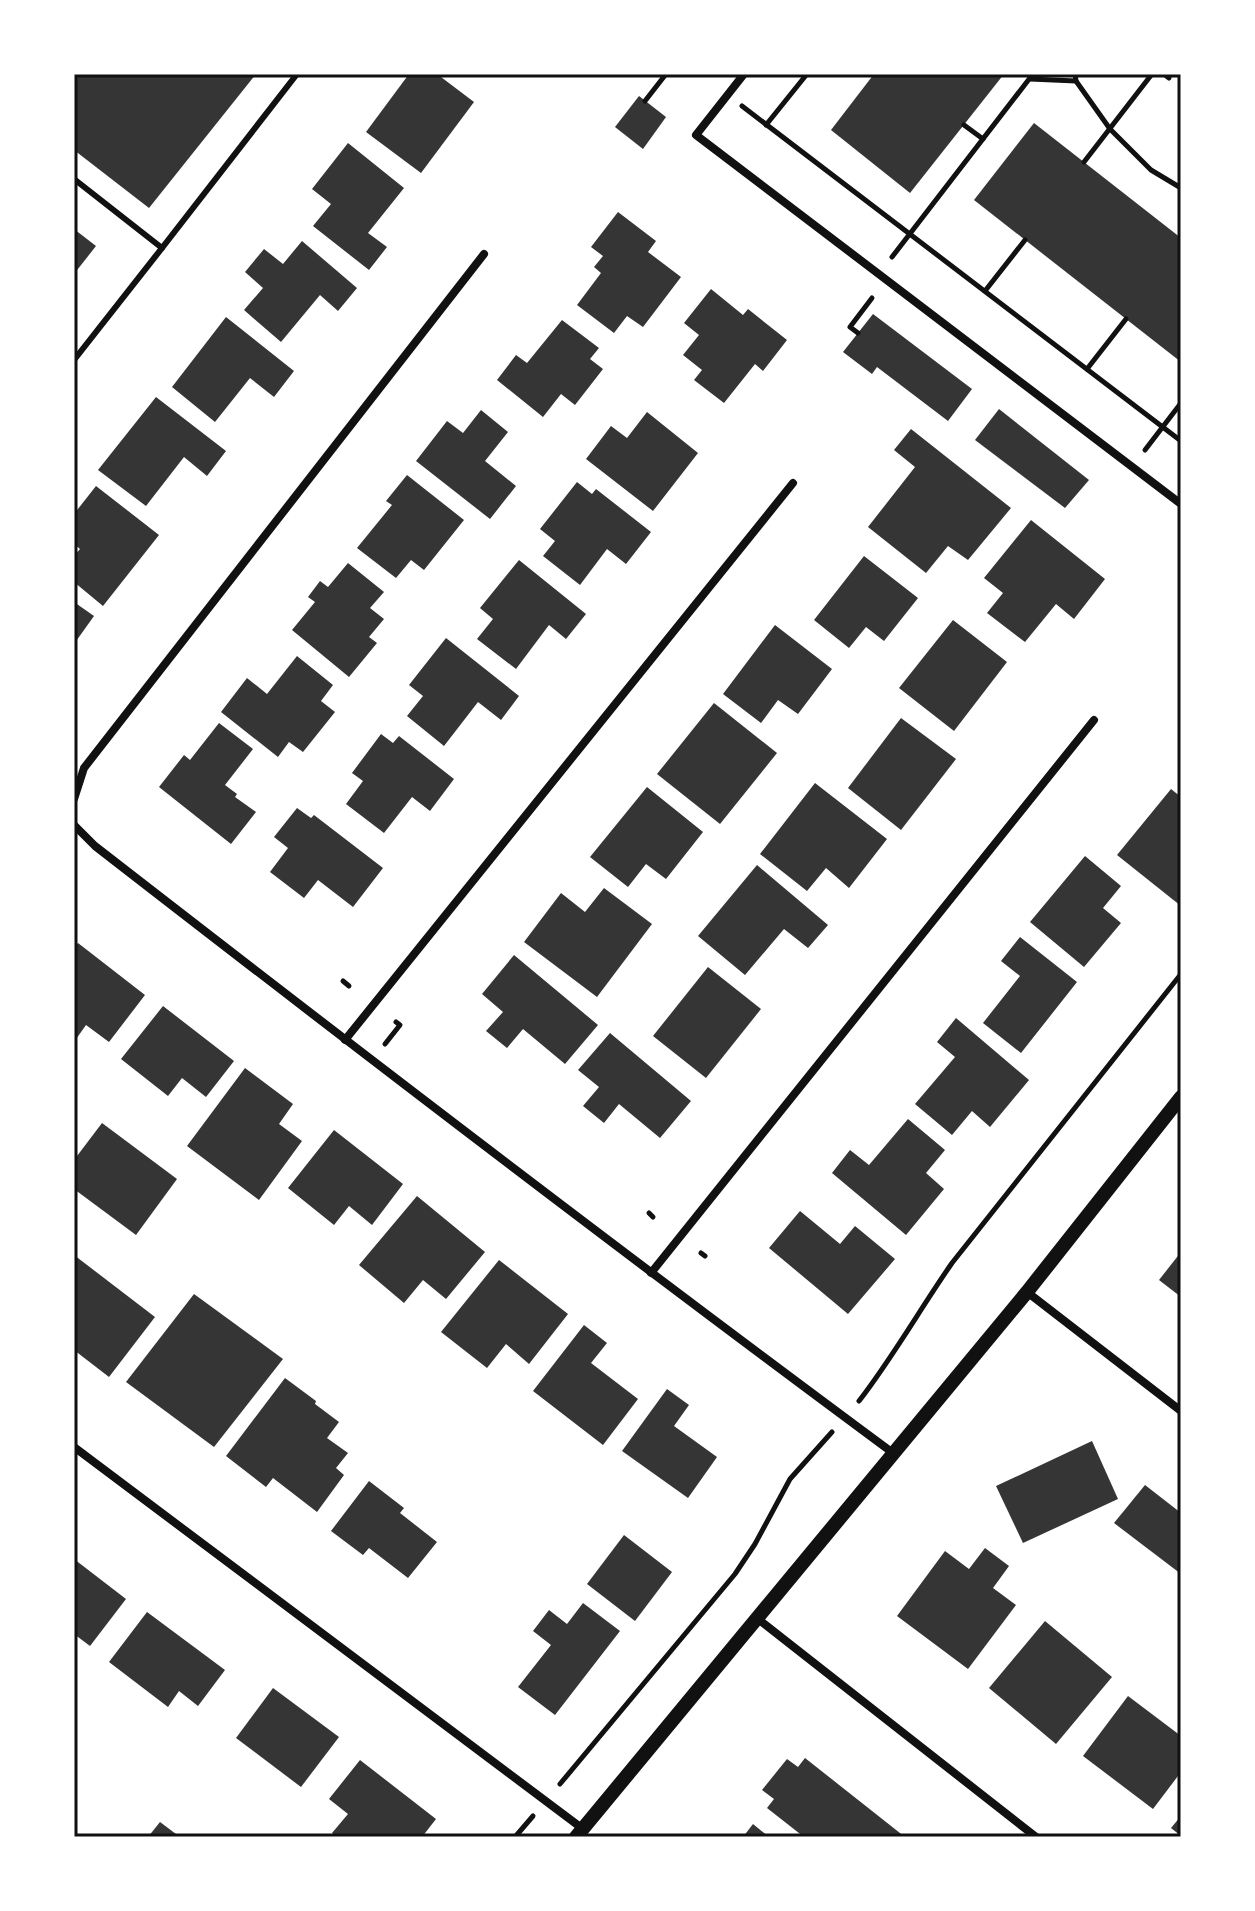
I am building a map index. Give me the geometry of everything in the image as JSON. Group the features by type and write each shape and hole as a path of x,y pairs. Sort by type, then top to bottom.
{"street":[{"path":"744,74 696,135 1181,504"},
{"path":"74,799 84,768 484,254"},
{"path":"345,1040 793,483"},
{"path":"651,1273 1094,720"},
{"path":"74,825 95,846 345,1040 893,1453"},
{"path":"74,1447 580,1833 1027,1292 1181,1097"},
{"path":"1027,1292 1181,1411"},
{"path":"758,1619 1036,1837"}],"lane":[{"path":"74,360 297,74"},
{"path":"74,179 162,248"}],"path":[{"path":"645,101 666,74"},
{"path":"766,125 807,74"},
{"path":"1084,162 1152,74"},
{"path":"889,261 1031,77 1076,78 1110,129 1151,170 1181,188"},
{"path":"742,105 1181,441"},
{"path":"964,125 983,139"},
{"path":"985,291 1025,240"},
{"path":"858,333 850,327 872,298"},
{"path":"1087,369 1126,319"},
{"path":"1143,452 1181,403"},
{"path":"860,1399 886,1366 952,1263 1181,974"},
{"path":"343,981 349,986"},
{"path":"563,1780 735,1574 790,1479 828,1437"},
{"path":"515,1837 527,1823"}],"building":[{"path":"74,74 256,74 149,208 74,150"},
{"path":"409,74 437,74 474,102 421,173 366,132"},
{"path":"874,74 1004,74 910,193 831,130"},
{"path":"639,96 666,117 643,149 615,127"},
{"path":"1034,123 1181,238 1181,362 974,200"},
{"path":"348,143 404,188 368,233 387,247 369,270 313,226 331,204 312,189"},
{"path":"618,212 656,241 648,252 681,277 643,327 627,316 614,333 577,305 601,273 594,267 603,256 591,247"},
{"path":"74,229 96,246 74,274"},
{"path":"302,241 357,288 338,311 320,295 281,342 244,310 263,288 245,272 264,249 283,264"},
{"path":"711,289 743,315 748,309 787,340 763,371 755,364 724,403 694,380 702,370 683,355 699,335 684,323"},
{"path":"873,314 972,389 948,421 877,367 872,374 843,352"},
{"path":"226,317 294,371 274,397 250,378 215,422 172,387"},
{"path":"562,320 599,348 590,359 603,369 575,405 561,394 543,417 497,380 516,355 527,363"},
{"path":"156,397 226,451 207,476 184,457 146,506 98,470"},
{"path":"999,409 1089,480 1065,508 975,440"},
{"path":"481,410 508,432 485,461 516,486 490,519 416,461 447,421 463,433"},
{"path":"647,412 698,453 653,511 586,459 611,426 627,438"},
{"path":"911,429 1011,508 968,560 948,546 926,573 868,527 915,467 894,450"},
{"path":"407,475 464,520 424,570 411,560 396,578 357,548 392,505 386,501"},
{"path":"577,482 592,494 596,489 651,532 626,564 607,549 580,585 543,556 555,541 540,529"},
{"path":"96,486 159,535 103,606 74,582 74,556 80,549 74,544 74,514"},
{"path":"1031,520 1105,579 1074,619 1056,604 1025,642 987,613 1003,593 984,578"},
{"path":"864,556 918,598 884,641 866,627 849,648 814,620"},
{"path":"519,560 586,614 566,639 549,625 516,669 477,639 493,619 480,608"},
{"path":"348,563 384,592 370,608 384,619 369,637 377,643 349,677 292,630 315,602 308,597 320,581 328,587"},
{"path":"74,602 94,616 74,644"},
{"path":"953,620 1007,662 954,731 899,688"},
{"path":"775,625 832,669 798,714 778,700 761,723 723,694"},
{"path":"446,638 519,696 501,720 478,702 444,746 407,716 423,696 409,685"},
{"path":"297,656 333,685 321,701 335,712 303,752 289,742 278,757 221,712 247,678 267,694"},
{"path":"714,703 777,753 720,824 657,774"},
{"path":"901,718 956,759 901,830 848,788"},
{"path":"219,723 253,749 225,785 237,794 235,797 256,812 231,844 159,787 184,755 190,760"},
{"path":"381,734 393,743 399,736 454,779 430,811 412,797 384,833 346,804 363,781 352,773"},
{"path":"815,783 887,839 849,888 826,868 807,891 760,854"},
{"path":"647,787 703,832 666,879 646,864 628,887 590,857"},
{"path":"1171,789 1181,797 1181,906 1117,855"},
{"path":"297,808 311,818 314,815 383,868 353,907 318,880 304,898 270,872 288,848 274,837"},
{"path":"1085,856 1121,886 1103,908 1121,923 1084,967 1030,922"},
{"path":"757,865 828,925 808,948 784,929 745,975 698,936"},
{"path":"604,888 652,924 597,997 524,942 561,893 585,912"},
{"path":"1020,937 1077,982 1021,1053 983,1023 1020,976 1001,961"},
{"path":"78,943 145,995 109,1042 86,1025 74,1042 74,948"},
{"path":"514,955 598,1025 565,1064 523,1029 507,1048 486,1031 503,1012 482,994"},
{"path":"708,967 761,1009 706,1078 653,1036"},
{"path":"163,1006 234,1061 206,1097 182,1078 168,1096 121,1059"},
{"path":"956,1018 1029,1080 990,1127 972,1111 952,1135 915,1104 955,1057 937,1042"},
{"path":"610,1033 691,1101 660,1138 619,1104 604,1123 583,1106 599,1087 578,1070"},
{"path":"245,1068 293,1104 279,1124 302,1141 259,1200 187,1146"},
{"path":"908,1119 945,1150 926,1173 944,1189 906,1235 832,1173 850,1150 869,1165"},
{"path":"102,1123 177,1179 136,1235 74,1189 74,1160"},
{"path":"334,1130 403,1184 372,1225 349,1206 334,1225 288,1188"},
{"path":"417,1196 485,1252 446,1299 423,1280 404,1303 359,1265"},
{"path":"800,1211 840,1244 855,1226 895,1259 848,1314 769,1248"},
{"path":"1181,1252 1181,1297 1159,1280"},
{"path":"74,1255 155,1317 109,1377 74,1350"},
{"path":"499,1260 568,1314 529,1364 506,1344 487,1368 441,1332"},
{"path":"194,1294 283,1359 214,1447 126,1382"},
{"path":"584,1325 607,1343 591,1363 638,1399 603,1445 533,1391"},
{"path":"285,1378 339,1422 327,1438 348,1453 336,1468 344,1475 317,1512 273,1478 266,1487 226,1456"},
{"path":"667,1389 689,1405 674,1426 717,1457 688,1498 622,1451"},
{"path":"1092,1441 1118,1499 1023,1543 996,1486"},
{"path":"369,1481 404,1508 400,1513 437,1542 408,1578 369,1548 363,1555 331,1531"},
{"path":"1145,1485 1181,1513 1181,1574 1114,1523"},
{"path":"624,1535 672,1572 635,1621 587,1584"},
{"path":"985,1548 1009,1566 993,1588 1016,1605 968,1669 897,1616 945,1551 969,1569"},
{"path":"74,1559 126,1599 90,1646 74,1634"},
{"path":"583,1603 620,1631 555,1715 518,1687 551,1645 533,1631 549,1610 567,1624"},
{"path":"147,1612 225,1670 198,1706 179,1691 168,1707 109,1662"},
{"path":"1045,1621 1112,1677 1056,1744 989,1688"},
{"path":"273,1688 339,1737 301,1787 236,1738"},
{"path":"1128,1696 1181,1736 1181,1772 1153,1809 1083,1756"},
{"path":"805,1758 905,1837 804,1837 767,1808 774,1799 762,1790 787,1759 798,1767"},
{"path":"360,1760 436,1819 422,1837 337,1837 332,1833 348,1814 329,1799"},
{"path":"1181,1816 1181,1836 1171,1828"},
{"path":"160,1822 180,1837 148,1837"},
{"path":"753,1824 769,1837 743,1837"}]}
